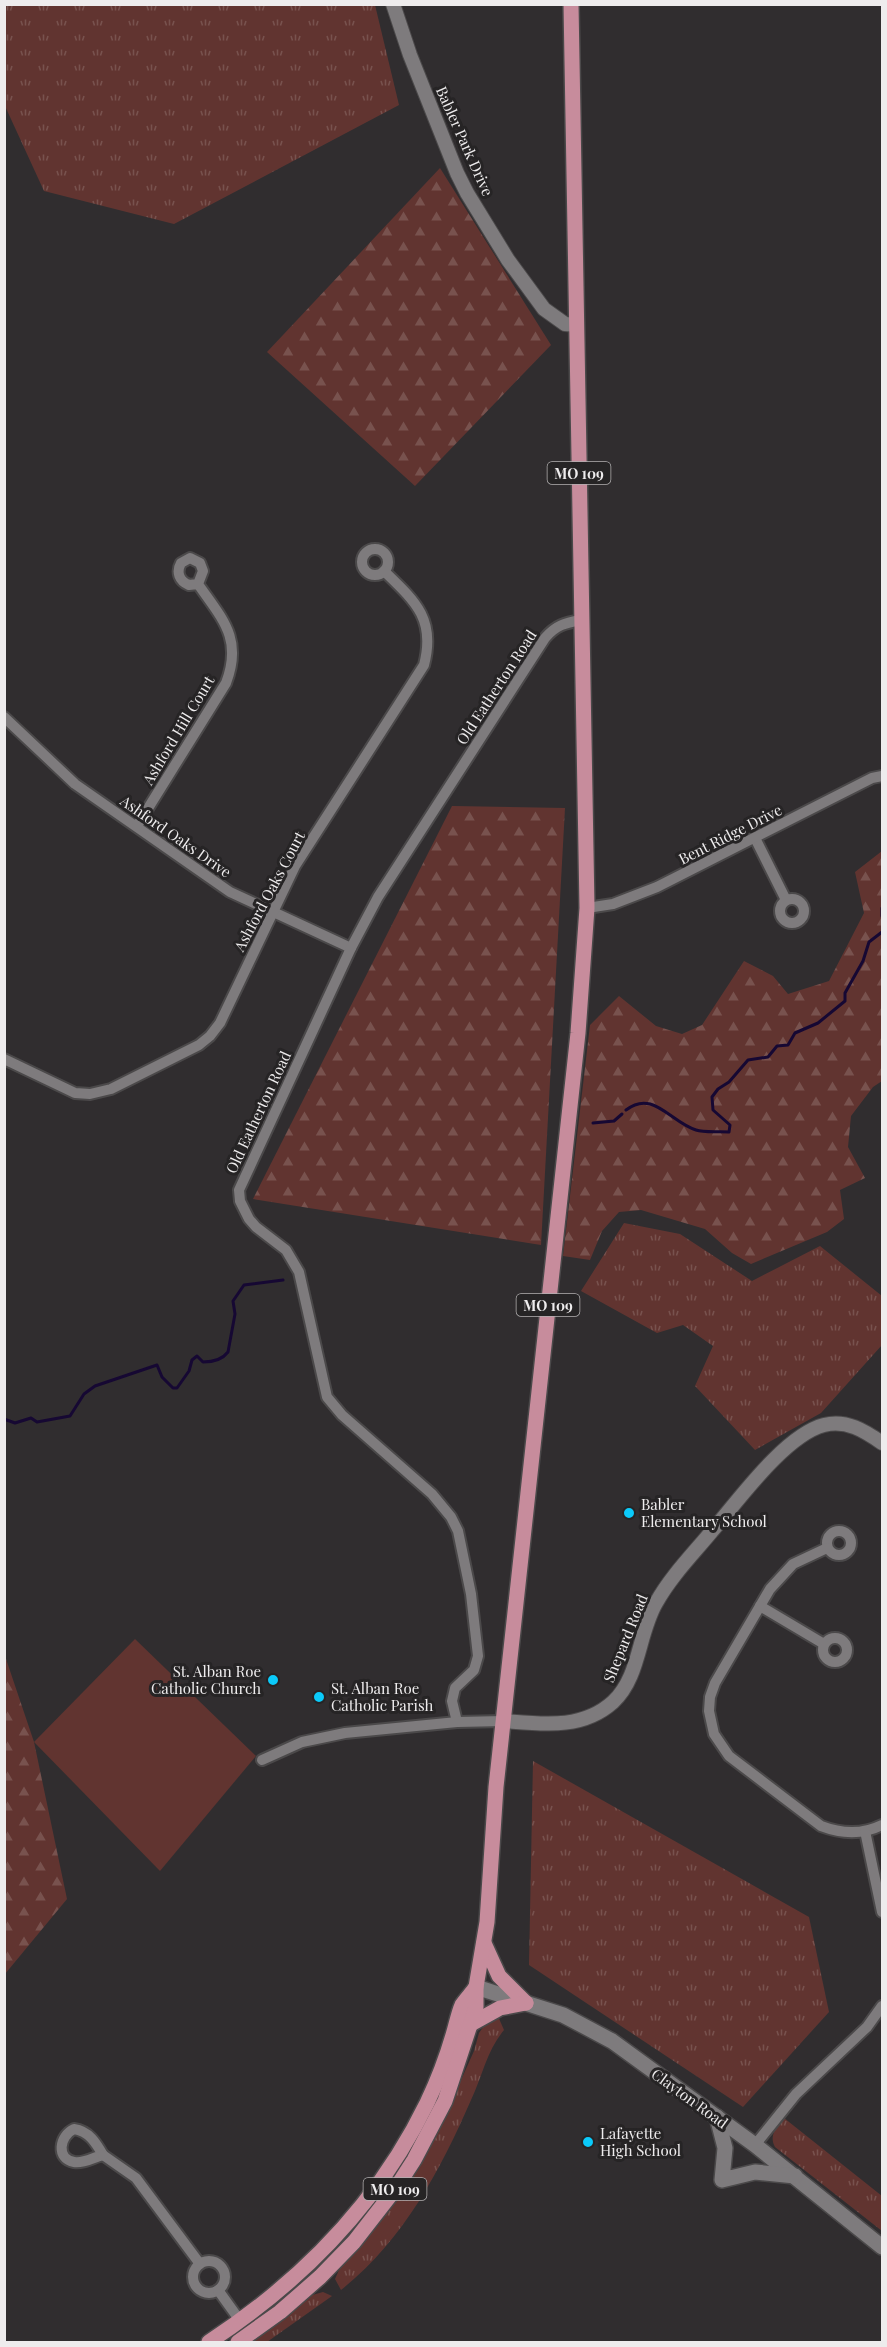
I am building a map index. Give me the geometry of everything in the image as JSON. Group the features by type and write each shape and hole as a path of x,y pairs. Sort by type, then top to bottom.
{"main road":[{"name":"MO 109","path":"238,2343 280,2312 320,2277 376,2216 414,2160 445,2101 476,2007 476,1987 484,1943 495,1798 578,1033 587,908 571,4"},
{"path":"484,1943 499,1976 526,2003"},
{"name":"MO 109","path":"209,2343 241,2322 286,2287 325,2250 387,2174 416,2126 442,2068 462,2005 476,1987"},
{"name":"Clayton Road","path":"476,1987 563,2015 612,2041 755,2145 882,2247"},
{"path":"471,2024 500,2008 526,2003"},
{"path":"717,2117 725,2148 722,2180 755,2172 795,2176"},
{"path":"233,2343 241,2322"}],"street":[{"name":"Babler Park Drive","path":"393,4 410,56 467,193 508,260 544,309 565,324 577,325"},
{"name":"Ashford Oaks Court","path":"4,1059 75,1093 90,1094 111,1089 199,1045 210,1036 220,1023 295,866 424,665 429,642 424,618 412,599 384,571"},
{"name":"Ashford Hill Court","path":"137,826 226,683 231,669 233,645 230,634 226,624 198,584"},
{"name":"Old Eatherton Road","path":"457,1722 452,1701 455,1688 474,1670 478,1656 471,1594 458,1531 451,1517 432,1494 342,1415 327,1397 299,1272 286,1250 249,1219 240,1201 241,1182 351,948 378,897 545,638 562,623 581,620"},
{"name":"Ashford Oaks Drive","path":"4,717 75,784 230,892 351,948"},
{"name":"Bent Ridge Drive","path":"587,908 613,904 636,896 872,778 882,776"},
{"path":"755,838 786,900"},
{"name":"Shepard Road","path":"262,1760 294,1745 319,1738 364,1731 457,1722 571,1723 587,1719 613,1702 623,1690 636,1663 648,1619 669,1582 763,1472 795,1442 822,1426 837,1424 855,1427 882,1443"},
{"path":"828,1548 805,1557 785,1571 770,1589 711,1691 709,1711 714,1734 729,1756 821,1826 844,1833 865,1832 882,1825"},
{"path":"759,1606 824,1644"},
{"path":"865,1832 882,1912"},
{"path":"755,2145 795,2094 867,2027 882,2006"},
{"path":"103,2155 136,2178 200,2264"},
{"path":"210,2261 222,2269 224,2280 218,2290 205,2292 196,2286 193,2276 200,2264 210,2261"},
{"path":"218,2290 241,2322"}],"green space":[{"path":"4,5 375,5 399,105 174,224 44,191 5,106"},
{"path":"440,168 551,345 415,486 267,352"},
{"path":"452,806 565,808 541,1245 253,1199"},
{"path":"882,851 882,1081 873,1087 851,1116 848,1147 865,1178 840,1190 844,1219 827,1232 751,1264 732,1253 705,1229 641,1210 619,1212 602,1231 590,1260 563,1256 590,1025 619,996 656,1026 682,1034 702,1025 744,961 773,976 788,994 829,981 864,913 855,872"},
{"path":"624,1223 680,1234 752,1281 820,1246 882,1296 882,1345 821,1413 755,1450 695,1386 713,1346 683,1325 657,1333 581,1291"},
{"path":"135,1639 256,1756 160,1871 34,1742"},
{"path":"5,1656 34,1742 67,1899 5,1974"},
{"path":"533,1761 809,1917 829,2012 743,2107 529,1965"},
{"path":"497,2014 504,2030 489,2055 459,2127 433,2178 418,2203 383,2250 341,2290 335,2279 339,2270 445,2116 474,2051 479,2033"},
{"path":"784,2118 882,2196 882,2231 775,2147 773,2135"},
{"path":"323,2292 332,2296 267,2342 252,2342 305,2297"}],"waterway":[{"path":"882,908 882,916"},
{"path":"626,1110 645,1103 661,1109 696,1130 729,1132 730,1125 713,1110 712,1097 718,1089 729,1082 748,1060 768,1057 777,1046 788,1045 795,1033 818,1023 845,1001 845,993 863,961 869,942 882,932"},
{"path":"593,1123 614,1121 622,1114"},
{"path":"4,1419 15,1423 31,1418 37,1422 70,1416 84,1394 95,1386 157,1365 162,1377 173,1388 177,1388 189,1371 192,1360 197,1356 203,1362 210,1362 220,1359 228,1352 235,1314 233,1301 244,1285 283,1280"}],"place":[{"name":"Babler Elementary School","path":"629,1513"},
{"name":"St. Alban Roe Catholic Church","path":"273,1680"},
{"name":"St. Alban Roe Catholic Parish","path":"319,1697"},
{"name":"Lafayette High School","path":"588,2142"}]}
